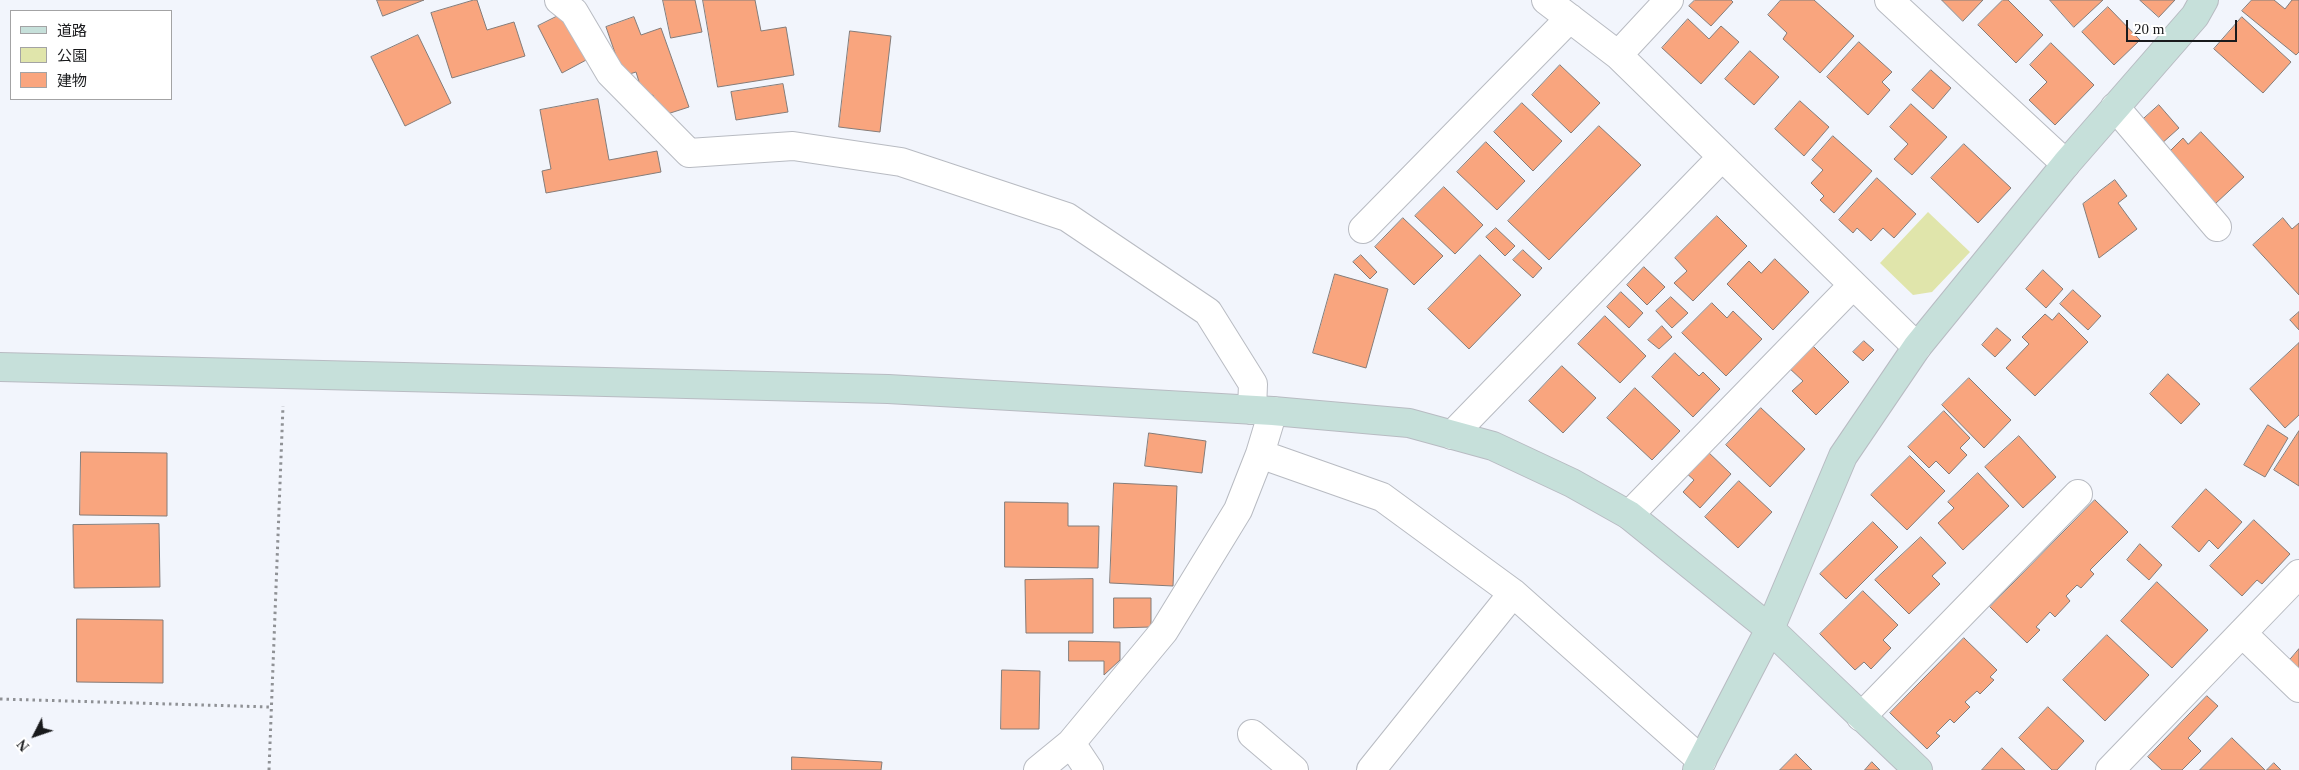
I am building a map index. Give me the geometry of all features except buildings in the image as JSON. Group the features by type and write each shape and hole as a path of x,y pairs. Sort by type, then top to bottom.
{"street":[{"path":"559,0 574,12 610,73 689,153 793,146 901,162 1067,217 1208,312 1253,384 1262,411 1260,454 1238,510 1164,631 1072,743 1038,770"},
{"path":"1546,0 1618,55 1917,347"},
{"path":"1618,55 1669,0"},
{"path":"1888,0 2066,164"},
{"path":"1260,454 1382,497 1513,593 1699,766 1770,629 1843,456 1917,347 2066,164 2195,16 2204,0"},
{"path":"1363,229 1570,18"},
{"path":"2115,107 2217,226"},
{"path":"1452,435 1722,157"},
{"path":"1629,516 1853,285"},
{"path":"0,367 284,372 888,389 1262,411 1409,423 1494,446 1572,483 1629,516 1770,629 1918,770"},
{"path":"1862,717 2078,494"},
{"path":"2110,770 2299,574"},
{"path":"1371,770 1513,593"},
{"path":"2242,633 2299,688"},
{"path":"1252,734 1294,770"},
{"path":"1072,743 1089,770"}],"path":[{"path":"269,770 284,372"},
{"path":"0,699 270,707"}],"green space":[{"path":"1928,212 1970,252 1932,292 1913,295 1880,263"}]}
